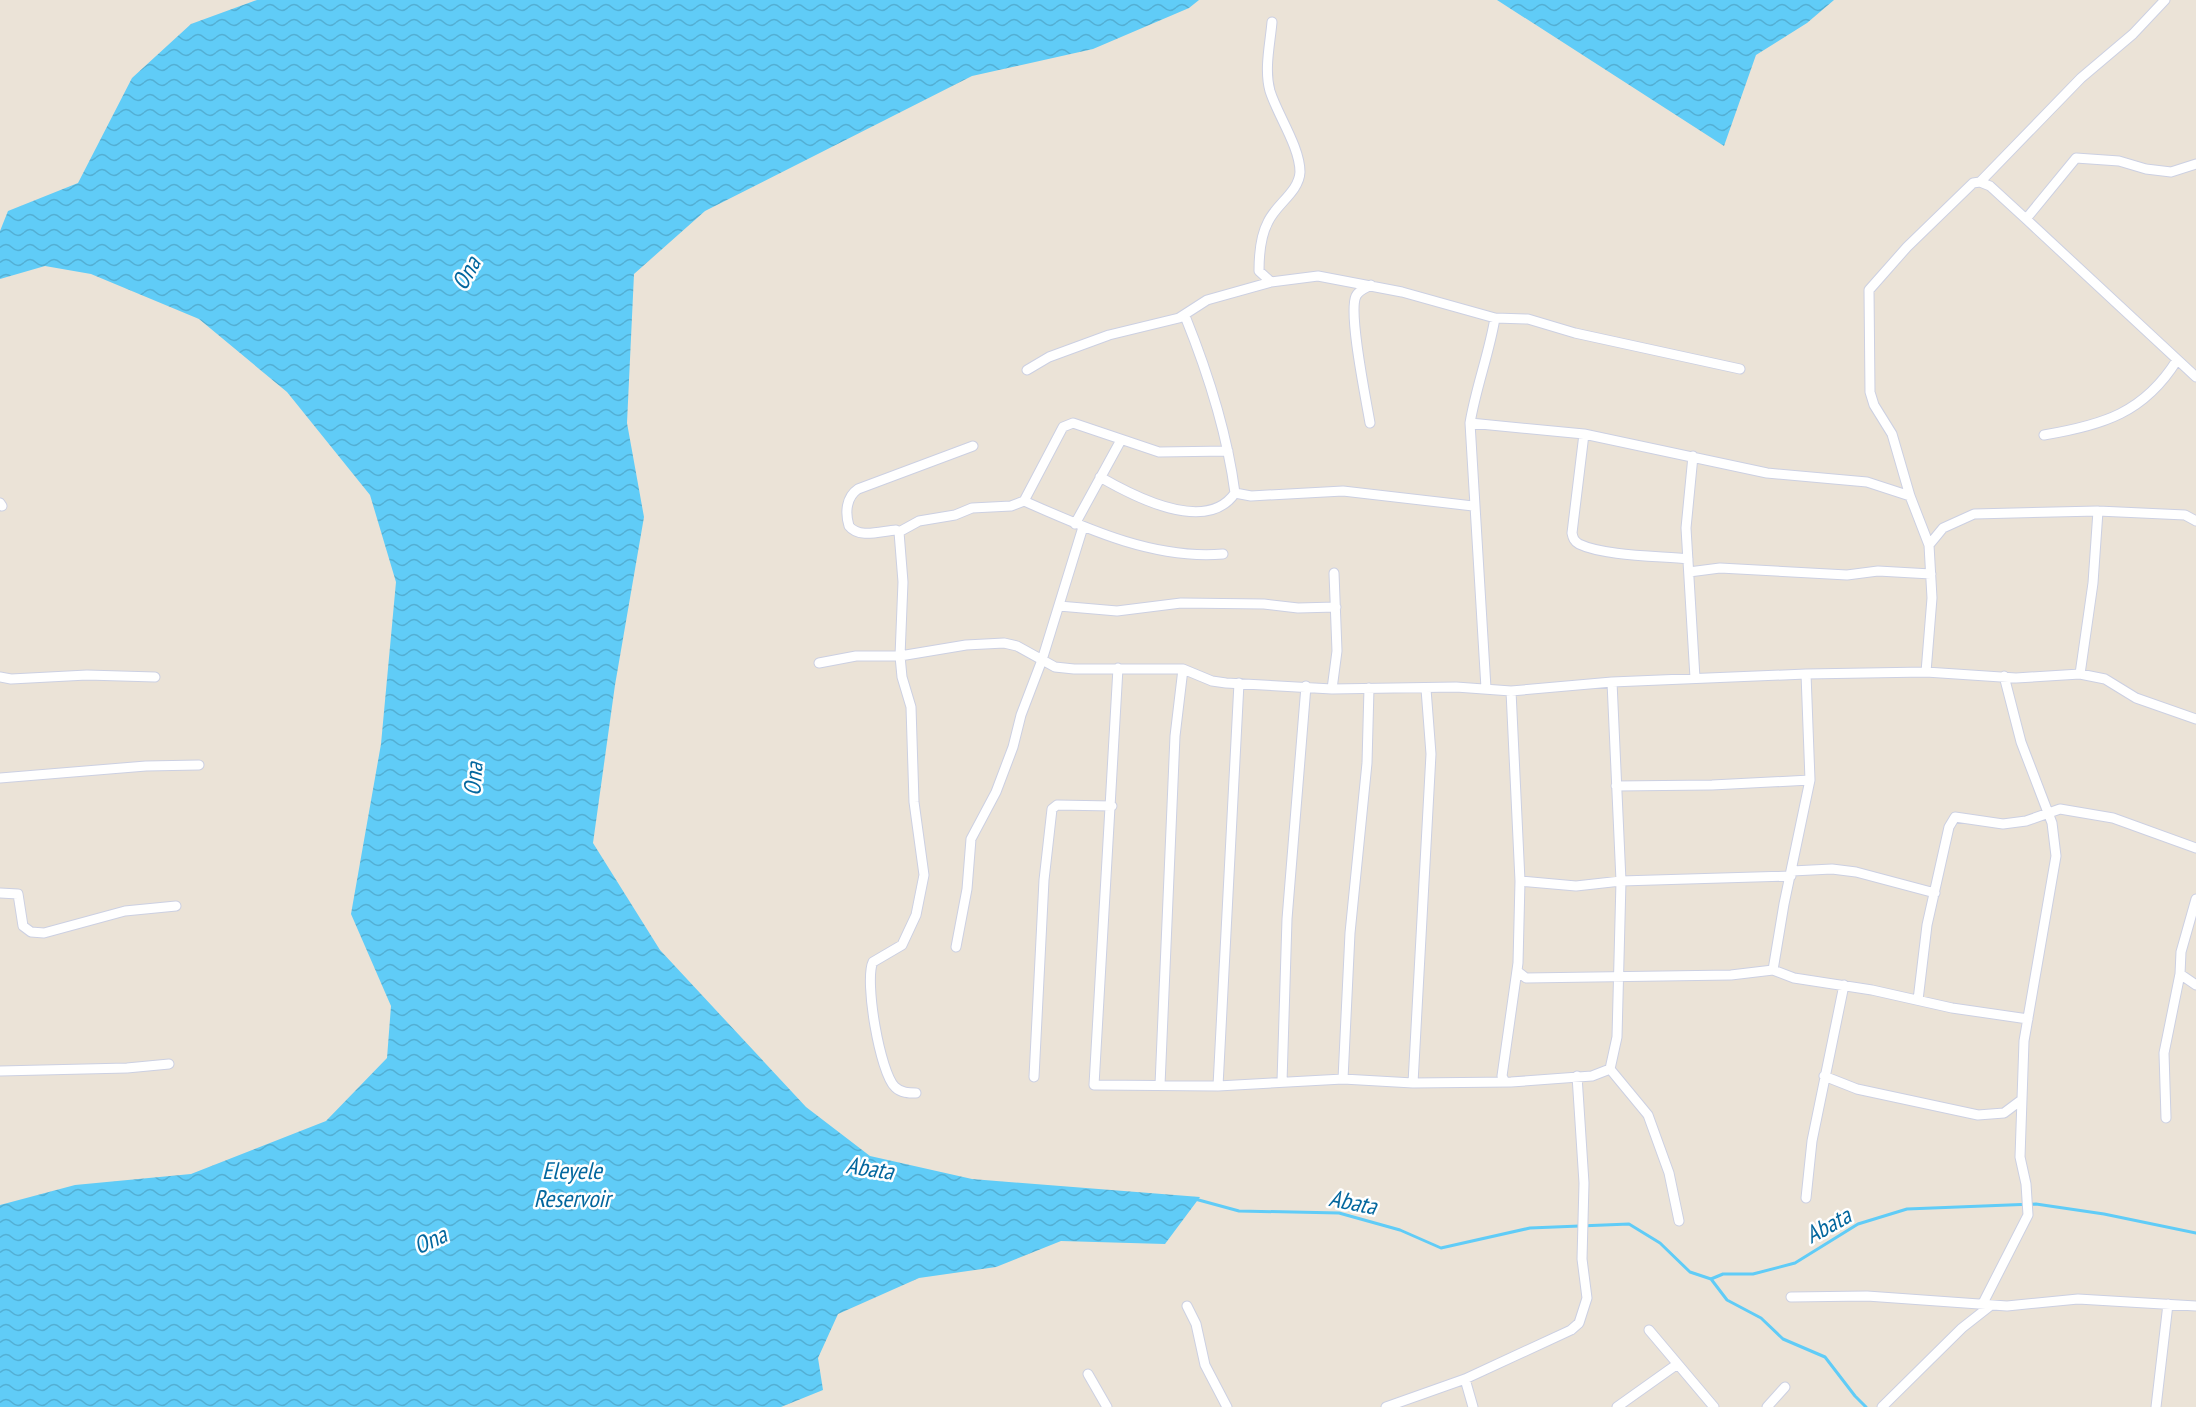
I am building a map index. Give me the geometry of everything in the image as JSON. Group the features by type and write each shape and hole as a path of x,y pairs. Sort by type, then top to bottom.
{"street":[{"path":"1980,182 2081,78 2133,34 2165,0"},
{"path":"1270,282 1259,271 1259,258 1267,223 1296,187 1300,172 1286,124 1270,92 1266,71 1272,22"},
{"path":"2026,219 2076,158 2120,162 2146,170 2171,172 2196,164"},
{"path":"1926,672 1932,598 1929,545 1910,496 1893,434 1874,405 1870,392 1869,290 1940,215 1973,183 1980,182 1990,186 2196,377"},
{"path":"1027,370 1049,357 1109,335 1185,316 1207,300 1270,282 1318,276 1371,285 1495,318 1528,319 1575,333 1740,369"},
{"path":"1370,423 1354,316 1355,297 1359,291 1371,285"},
{"path":"1185,316 1202,358 1228,452 1235,493"},
{"path":"1486,688 1483,600 1473,506 1470,423 1477,389 1490,349 1495,318"},
{"path":"2044,435 2076,430 2127,411 2149,396 2164,380 2177,360"},
{"path":"973,446 851,494 847,522 855,532 896,530 899,532 919,522 955,515 972,508 1011,506 1024,501 1063,427 1073,423 1159,452 1228,452"},
{"path":"1470,423 1584,434 1767,473 1867,482 1910,496"},
{"path":"1584,434 1572,533 1578,544 1599,550 1688,560"},
{"path":"956,947 967,889 971,839 1004,773 1021,715 1059,606 1079,525 1100,477 1121,440"},
{"path":"1693,456 1686,509 1695,678"},
{"path":"1100,477 1131,494 1181,512 1220,507 1235,493"},
{"path":"1235,493 1251,496 1343,491 1473,506"},
{"path":"1024,501 1079,525 1186,556 1223,554"},
{"path":"1929,545 1943,528 1974,513 2098,511 2171,513 2185,515 2196,521"},
{"path":"2080,674 2094,572 2098,511"},
{"path":"899,532 903,582 900,656 902,677 911,707 914,802 924,882 910,933 897,950 873,962 870,977 878,1040 887,1077 895,1088 904,1093 916,1093"},
{"path":"1689,572 1719,568 1847,575 1878,572 1931,574"},
{"path":"1332,689 1337,651 1334,573"},
{"path":"1059,606 1117,612 1180,603 1264,604 1298,608 1336,607"},
{"path":"819,663 856,656 900,656 966,645 1004,643 1017,646 1055,667 1074,669 1183,669 1212,681 1332,689 1486,688 1511,691 1612,682 1806,674 1926,672 2052,677 2080,674 2105,680 2136,698 2196,717"},
{"path":"1118,668 1112,806 1094,1085 1218,1086 1343,1079 1413,1083 1504,1080 1511,1082 1592,1076 1610,1070"},
{"path":"1160,1085 1175,736 1183,669"},
{"path":"1773,970 1810,780 1806,674"},
{"path":"1882,1407 1986,1305 2026,1221 2026,1184 2020,1157 2020,1101 2024,1041 2056,856 2049,813 2020,742 2004,676"},
{"path":"0,677 155,677"},
{"path":"1610,1070 1617,1042 1621,881 1612,682"},
{"path":"1218,1086 1239,683"},
{"path":"1282,1082 1287,919 1306,686"},
{"path":"1343,1079 1351,909 1367,763 1369,688"},
{"path":"1413,1083 1431,764 1426,689"},
{"path":"1504,1080 1502,1076 1517,971 1520,881 1511,691"},
{"path":"0,778 146,766 199,765"},
{"path":"1616,786 1702,786 1810,780"},
{"path":"1034,1077 1044,880 1052,808 1057,805 1112,806"},
{"path":"1918,1000 1927,925 1952,820 1955,817 2003,824 2026,821 2060,808 2113,818 2196,848"},
{"path":"1520,881 1576,886 1621,881 1832,869 1857,872 1935,893"},
{"path":"0,893 18,894 23,926 31,932 48,932 125,911 176,906"},
{"path":"2166,1118 2164,1053 2180,974 2181,952 2196,899"},
{"path":"1517,971 1526,978 1619,978 1731,975 1773,970 1794,978 1844,985 1995,1016 2028,1019"},
{"path":"2180,974 2196,985"},
{"path":"1806,1198 1812,1141 1844,985"},
{"path":"0,1071 127,1068 169,1064"},
{"path":"1610,1070 1648,1115 1669,1173 1679,1221"},
{"path":"1386,1407 1465,1379 1571,1330 1579,1323 1587,1298 1582,1259 1584,1183 1577,1076"},
{"path":"1824,1076 1857,1089 1978,1115 2004,1113 2020,1101"},
{"path":"1791,1297 1867,1296 2022,1306 2078,1299 2196,1306"},
{"path":"2156,1407 2168,1304"},
{"path":"1186,1306 1196,1324 1205,1365 1227,1407"},
{"path":"1649,1330 1676,1365 1714,1407"},
{"path":"1617,1407 1676,1365"},
{"path":"1088,1374 1107,1407"},
{"path":"1465,1379 1473,1407"},
{"path":"1767,1407 1785,1387"}],"water":[{"name":"Eleyele Reservoir","path":"257,0 1199,0 1189,8 1093,49 972,76 705,211 634,274 627,423 644,517 615,685 593,843 660,950 806,1107 870,1156 972,1179 1200,1197 1165,1244 1061,1241 996,1267 919,1278 838,1314 818,1358 823,1390 781,1407 0,1407 0,1205 75,1185 191,1174 326,1121 387,1058 391,1006 351,914 381,744 396,582 370,495 287,392 199,319 91,274 45,266 0,279 0,231 8,211 78,183 132,78 191,24"},
{"path":"1497,0 1834,0 1807,23 1756,55 1724,146"}],"waterway":[{"name":"Abata","path":"1195,1199 1239,1211 1339,1213 1400,1230 1441,1248 1530,1228 1629,1224 1660,1243 1690,1272 1711,1279 1723,1274 1753,1274 1795,1263 1858,1224 1907,1209 2036,1204 2104,1214 2196,1233"},
{"path":"1711,1279 1727,1300 1761,1318 1783,1339 1825,1357 1866,1407"}],"water label":[{"name":"Ona","path":"466,273"},
{"name":"Ona","path":"473,779"},
{"name":"Ona","path":"430,1240"}]}
